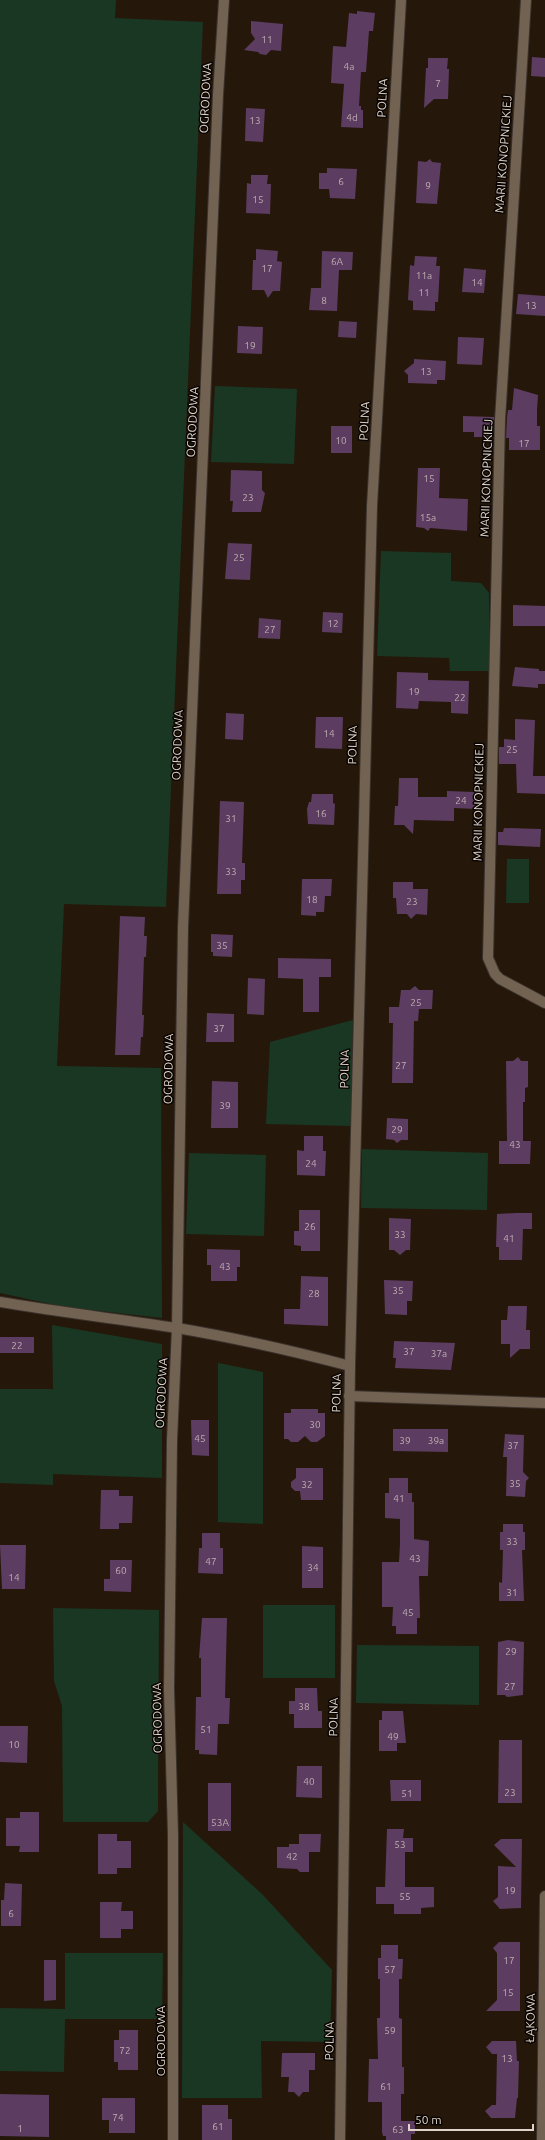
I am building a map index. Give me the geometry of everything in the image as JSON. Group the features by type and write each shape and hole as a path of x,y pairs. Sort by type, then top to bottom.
{"street":[{"name":"OGRODOWA","path":"173,2140 173,1835 169,1689 172,1448 177,1328 183,927 218,95 224,0"},
{"name":"POLNA","path":"340,2140 349,1396 372,506 401,0"},
{"name":"MARII KONOPNICKIEJ","path":"526,0 501,412 488,958 495,974 500,979 545,1003"},
{"path":"0,1302 57,1312 177,1328 265,1344 350,1366"},
{"path":"349,1396 545,1403"},
{"name":"ŁĄKOWA","path":"542,2140 545,1896"}],"green space":[{"path":"0,0 116,0 115,18 203,22 166,907 64,904 57,1066 161,1068 162,1318 65,1307 0,1293"},
{"path":"215,386 297,389 294,464 211,462"},
{"path":"381,551 451,553 451,581 481,583 489,593 489,671 450,671 449,658 377,656"},
{"path":"507,859 529,859 529,903 506,903"},
{"path":"353,1020 351,1126 266,1124 270,1042"},
{"path":"362,1149 488,1153 487,1210 361,1208"},
{"path":"189,1153 266,1155 264,1236 186,1234"},
{"path":"52,1325 162,1344 162,1478 53,1474 53,1485 0,1483 0,1389 53,1389"},
{"path":"218,1363 263,1372 263,1524 218,1522"},
{"path":"263,1605 335,1605 335,1678 263,1678"},
{"path":"53,1608 159,1610 158,1811 148,1822 63,1822 62,1706 54,1681"},
{"path":"357,1645 479,1646 479,1705 356,1703"},
{"path":"183,1822 263,1895 332,1970 330,2042 261,2041 262,2098 182,2098"},
{"path":"65,1953 163,1953 162,2019 65,2019 64,2072 0,2071 0,2008 65,2009"}],"building":[{"path":"357,11 375,13 373,31 369,31 366,72 361,72 359,106 361,106 361,110 363,110 363,128 341,127 344,84 331,83 333,46 346,47 349,13 357,14"},
{"path":"251,21 283,24 281,51 271,50 266,55 244,50 255,39 251,33"},
{"path":"532,57 545,58 545,77 531,76"},
{"path":"428,58 448,58 448,99 434,99 424,108 426,68 428,68"},
{"path":"246,108 265,109 263,142 245,141"},
{"path":"430,159 432,162 441,163 437,204 416,203 418,161 426,162"},
{"path":"327,168 357,169 355,199 330,198 329,189 319,189 319,173 327,173"},
{"path":"251,175 268,175 267,184 271,184 270,214 246,213 247,183 251,184"},
{"path":"256,249 278,251 277,261 282,262 280,291 273,291 268,298 264,290 252,290 253,260 256,260"},
{"path":"322,251 353,252 352,270 339,270 337,311 309,310 311,288 321,288"},
{"path":"415,256 437,257 436,266 440,266 438,302 435,302 435,311 413,310 413,301 408,300 410,265 414,266"},
{"path":"464,268 486,270 484,293 462,292"},
{"path":"518,294 545,296 545,316 516,314"},
{"path":"339,321 357,322 356,338 338,337"},
{"path":"238,326 263,327 262,354 237,353"},
{"path":"458,337 484,338 482,365 457,364"},
{"path":"414,359 446,361 445,380 437,380 437,384 408,383 408,375 404,371 414,363"},
{"path":"514,388 538,395 537,426 540,426 540,450 509,450 509,438 506,438 507,417 508,410 512,410"},
{"path":"463,416 494,417 493,437 474,437 474,432 463,432"},
{"path":"331,426 352,426 352,453 331,453"},
{"path":"418,468 440,468 439,498 468,499 467,531 430,528 428,531 424,528 416,527"},
{"path":"231,470 262,471 262,490 265,493 261,512 232,512 233,501 230,501"},
{"path":"228,543 252,544 250,580 225,579"},
{"path":"513,605 545,606 545,626 513,626"},
{"path":"323,612 343,613 342,633 322,632"},
{"path":"259,618 281,620 280,639 258,638"},
{"path":"515,667 545,671 545,684 538,684 538,688 512,686"},
{"path":"397,672 428,673 428,680 469,681 468,714 451,713 451,702 419,701 418,709 396,708"},
{"path":"226,713 244,714 243,740 225,739"},
{"path":"316,717 343,717 342,749 315,748"},
{"path":"515,719 535,720 533,776 545,776 545,794 517,793 516,764 499,764 499,747 504,747 504,739 515,740"},
{"path":"399,778 418,778 418,797 447,797 447,791 475,792 475,809 454,808 454,821 414,820 413,834 404,825 394,825 395,806 398,806"},
{"path":"312,794 333,794 333,803 335,804 334,825 308,824 307,809 309,802 311,802"},
{"path":"220,801 244,802 242,863 245,863 245,880 241,880 241,894 217,894"},
{"path":"504,828 541,829 540,847 498,845 498,832 503,832"},
{"path":"302,879 332,879 331,896 325,896 324,912 316,912 316,916 301,915"},
{"path":"393,882 413,882 413,889 428,889 427,915 416,914 411,919 407,914 397,914 396,898 393,898"},
{"path":"120,916 145,917 144,936 147,936 146,957 144,957 142,1015 144,1015 143,1037 141,1037 140,1055 115,1055"},
{"path":"211,934 233,935 232,957 213,956 213,952 211,952"},
{"path":"278,958 331,959 331,977 319,977 319,1012 303,1012 303,979 278,978"},
{"path":"248,978 265,979 264,1015 247,1014"},
{"path":"415,986 419,990 433,990 432,1009 419,1009 418,1021 414,1021 413,1083 392,1083 393,1023 389,1023 389,1007 399,1007 401,990 410,990"},
{"path":"207,1013 234,1014 234,1042 206,1042"},
{"path":"518,1057 521,1061 528,1061 528,1087 525,1088 525,1102 523,1102 523,1141 531,1141 530,1164 499,1164 499,1141 507,1141 506,1061 513,1061"},
{"path":"212,1081 238,1082 238,1128 211,1128"},
{"path":"387,1118 408,1119 408,1140 401,1140 397,1143 394,1140 386,1139"},
{"path":"304,1136 323,1136 323,1151 326,1151 325,1176 297,1175 297,1150 304,1151"},
{"path":"299,1210 320,1210 320,1251 301,1251 301,1246 294,1245 294,1231 299,1231"},
{"path":"532,1213 532,1229 523,1229 522,1260 499,1260 499,1247 496,1247 497,1214"},
{"path":"389,1218 411,1219 410,1250 406,1250 400,1255 394,1250 389,1250"},
{"path":"207,1249 240,1250 240,1267 237,1267 237,1281 211,1281 211,1265 207,1265"},
{"path":"301,1276 328,1277 328,1326 284,1324 284,1309 300,1309"},
{"path":"384,1280 413,1281 412,1301 407,1301 407,1315 385,1314"},
{"path":"508,1306 527,1306 526,1330 530,1330 530,1349 520,1349 510,1358 510,1344 501,1344 501,1320 507,1320"},
{"path":"0,1337 34,1337 34,1353 0,1353"},
{"path":"394,1341 455,1343 451,1370 395,1368 396,1358 393,1358"},
{"path":"291,1409 318,1409 318,1413 325,1413 325,1436 317,1442 311,1442 305,1436 298,1442 291,1442 288,1439 284,1439 284,1413 291,1413"},
{"path":"191,1420 209,1420 209,1456 192,1455"},
{"path":"393,1429 448,1429 448,1452 393,1451"},
{"path":"505,1434 524,1435 523,1472 529,1478 526,1481 525,1497 506,1496 507,1457 503,1457"},
{"path":"296,1468 323,1468 323,1500 301,1500 300,1491 295,1491 291,1487 291,1482 296,1478"},
{"path":"389,1478 408,1478 408,1493 412,1493 412,1502 414,1502 414,1539 429,1541 428,1576 419,1576 420,1618 417,1618 417,1634 396,1634 396,1626 392,1626 393,1607 382,1607 382,1562 399,1562 400,1544 400,1519 385,1518 385,1493 389,1493"},
{"path":"101,1490 119,1490 119,1496 133,1496 132,1523 119,1523 119,1529 100,1529"},
{"path":"503,1524 523,1524 523,1532 525,1532 525,1550 522,1550 524,1601 499,1601 499,1582 502,1583 503,1550 500,1550 500,1532 503,1532"},
{"path":"202,1533 220,1533 220,1548 223,1548 223,1574 198,1573 199,1548 202,1548"},
{"path":"0,1545 26,1545 25,1589 2,1589"},
{"path":"302,1546 323,1547 323,1588 302,1588"},
{"path":"110,1560 132,1560 131,1592 104,1591 104,1579 110,1579"},
{"path":"202,1618 227,1618 225,1698 230,1698 229,1724 218,1724 217,1755 199,1754 199,1750 195,1750 196,1697 201,1697 201,1658 199,1658"},
{"path":"508,1640 524,1642 523,1695 507,1697 505,1695 497,1695 498,1642"},
{"path":"295,1688 317,1688 318,1711 322,1711 322,1728 294,1728 294,1714 289,1714 289,1701 295,1701"},
{"path":"382,1711 403,1711 406,1743 397,1743 397,1751 379,1751 379,1720 382,1720"},
{"path":"0,1726 28,1726 27,1763 0,1762"},
{"path":"499,1740 522,1740 522,1803 498,1803"},
{"path":"297,1766 322,1766 322,1798 296,1797"},
{"path":"390,1780 421,1780 421,1801 391,1801"},
{"path":"208,1783 231,1783 231,1831 208,1831"},
{"path":"20,1812 39,1812 39,1852 19,1852 20,1846 6,1846 6,1818 20,1818"},
{"path":"387,1829 404,1829 403,1838 413,1838 413,1852 405,1852 405,1887 434,1887 434,1907 421,1908 421,1914 394,1914 394,1904 376,1904 376,1887 385,1887"},
{"path":"98,1834 117,1834 117,1841 131,1841 131,1868 117,1868 117,1874 98,1874"},
{"path":"299,1834 321,1834 320,1852 309,1852 309,1872 300,1872 297,1869 277,1868 277,1847 289,1847 289,1844 299,1844"},
{"path":"501,1839 522,1839 521,1908 500,1909 493,1901 498,1897 498,1866 516,1867 494,1845"},
{"path":"5,1883 22,1884 21,1926 1,1926 1,1900 4,1900"},
{"path":"100,1902 122,1902 121,1911 133,1911 133,1929 121,1929 121,1938 100,1938"},
{"path":"499,1942 520,1942 520,2011 486,2011 497,2000 497,1953 493,1948"},
{"path":"381,1945 398,1945 398,1959 403,1959 402,1979 399,1979 399,2018 402,2019 402,2067 404,2067 404,2094 401,2094 401,2121 415,2121 415,2134 411,2134 411,2140 386,2140 386,2136 383,2136 382,2132 382,2102 368,2102 369,2059 378,2059 377,2018 380,2018 380,1979 378,1979 378,1958 381,1958"},
{"path":"44,1960 56,1960 56,2000 44,2001"},
{"path":"119,2030 138,2030 138,2070 118,2070 118,2062 114,2062 114,2040 119,2040"},
{"path":"492,2041 516,2041 517,2061 519,2061 518,2098 515,2118 491,2118 485,2111 492,2105 496,2105 497,2054 492,2054 486,2047"},
{"path":"282,2053 315,2053 315,2070 309,2070 309,2092 303,2092 299,2097 294,2092 288,2092 289,2077 281,2077"},
{"path":"0,2094 49,2095 49,2137 0,2136"},
{"path":"102,2098 135,2098 135,2133 109,2133 109,2120 102,2120"},
{"path":"202,2105 228,2105 228,2119 232,2119 232,2140 202,2140"}]}
